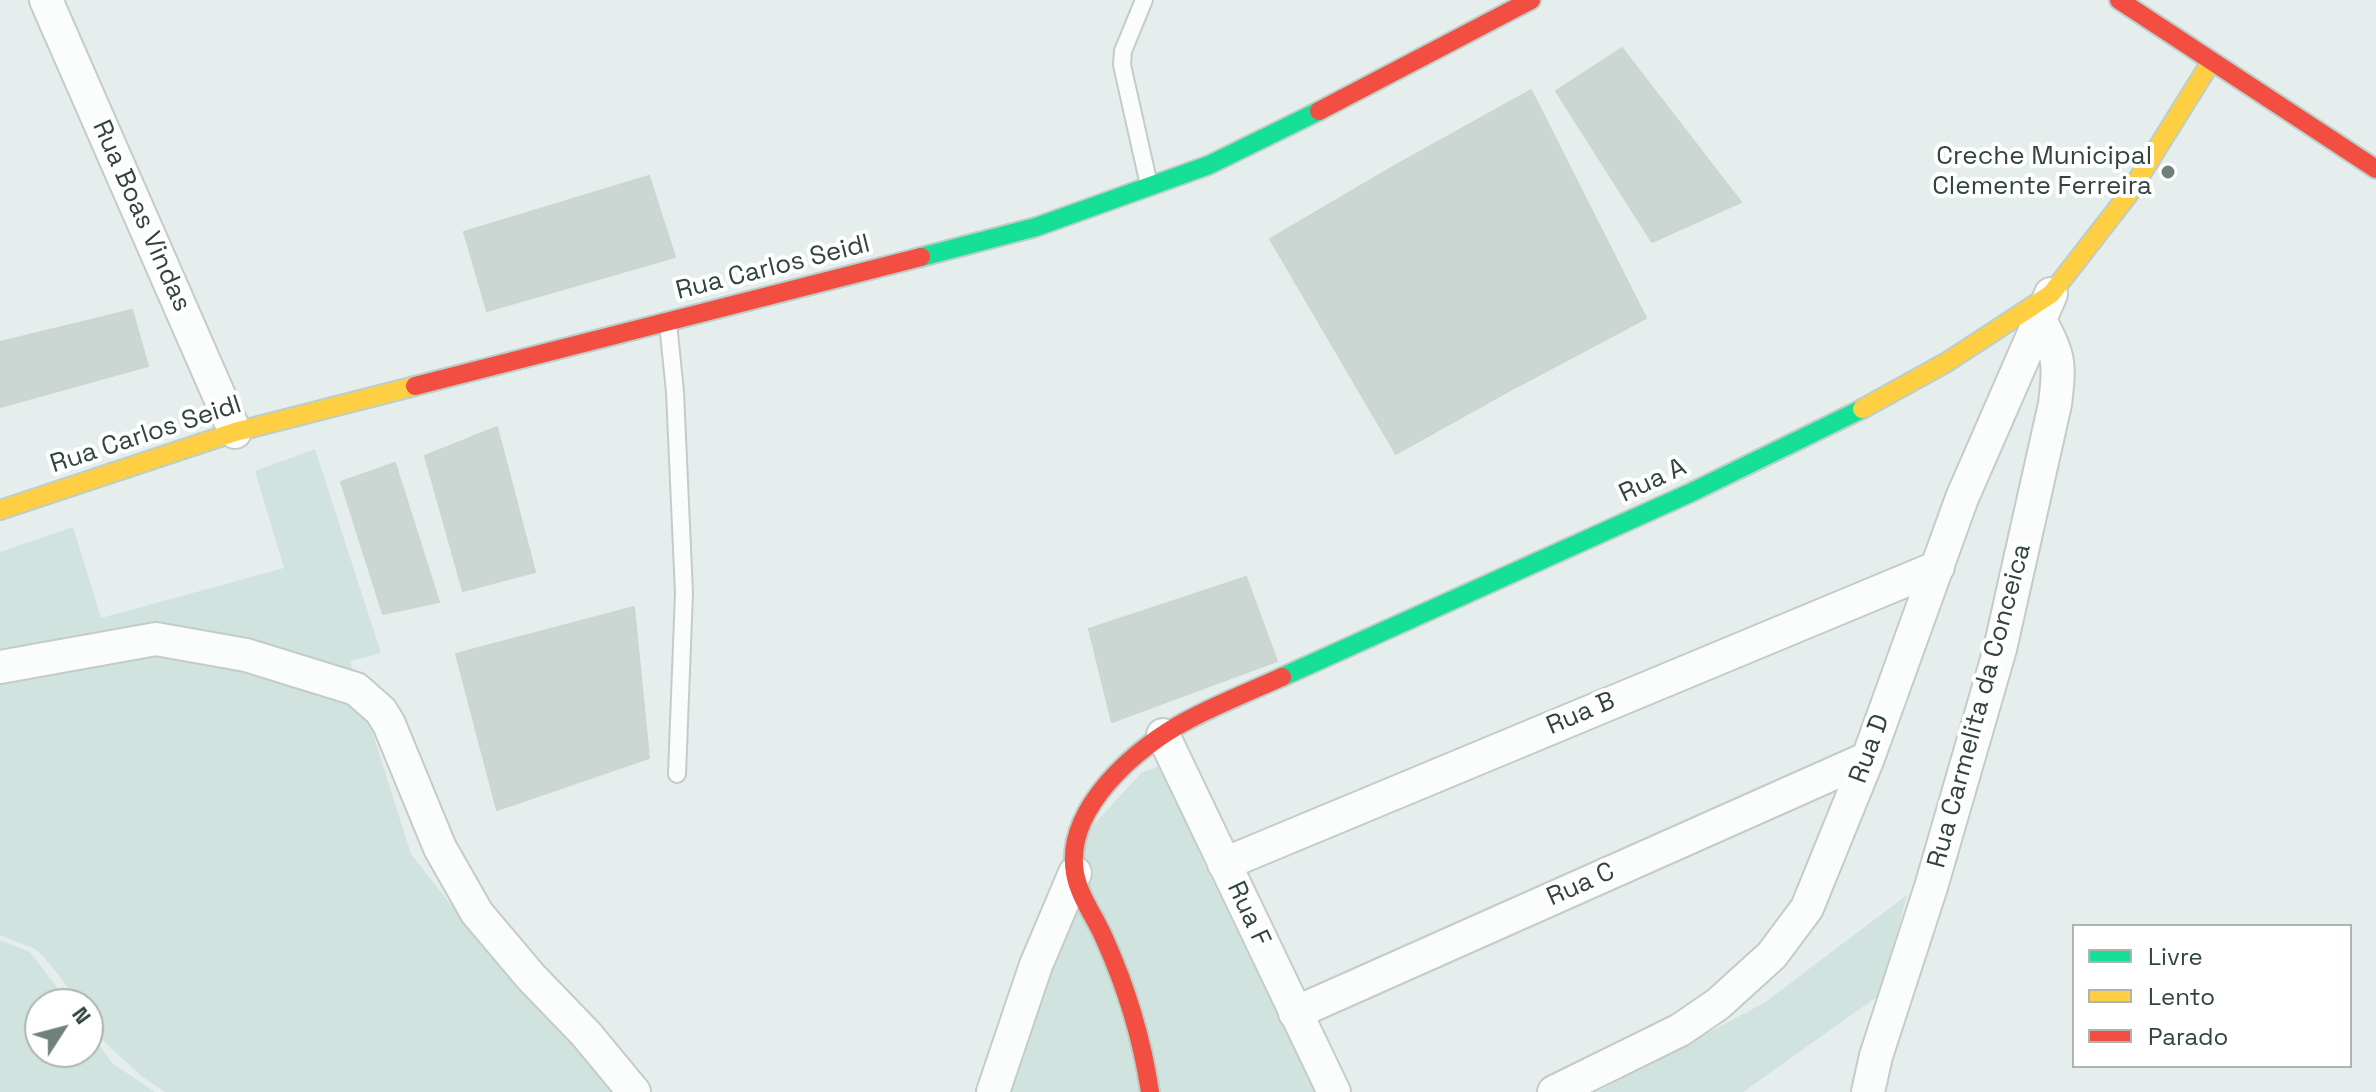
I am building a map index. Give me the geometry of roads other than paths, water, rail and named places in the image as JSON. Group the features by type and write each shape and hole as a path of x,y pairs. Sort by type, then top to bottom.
{"street":[{"name":"Rua Boas Vindas","path":"46,0 235,432"},
{"name":"Rua Carlos Seidl","path":"0,510 235,432 1036,227 1209,165 1318,112 1531,0"},
{"path":"2119,0 2376,169"},
{"name":"Rua A","path":"1075,873 1075,846 1093,801 1136,756 1187,720 1690,493 1862,409 2045,306 2128,195 2211,62"},
{"name":"Rua D","path":"1554,1092 1680,1030 1718,1004 1772,955 1807,908 1868,758 1985,443 2045,306"},
{"name":"Rua Carmelita da Conceica","path":"1868,1092 1876,1056 1931,887 2000,649 2055,404 2060,366 2045,306"},
{"name":"Rua B","path":"1224,864 1938,567"},
{"path":"0,667 156,639 246,655 356,689 381,711 389,724 440,848 477,913 634,1092"},
{"name":"Rua F","path":"1163,735 1334,1092"},
{"name":"Rua C","path":"1295,1013 1868,758"},
{"path":"993,1092 1036,965 1075,873"},
{"path":"1075,873 1107,944 1141,1039 1150,1092"}],"lane":[{"path":"1144,0 1123,51 1122,65 1149,187"},
{"path":"668,321 675,392 684,593 677,774"}],"place":[{"name":"Creche Municipal Clemente Ferreira","path":"2168,172"}]}
